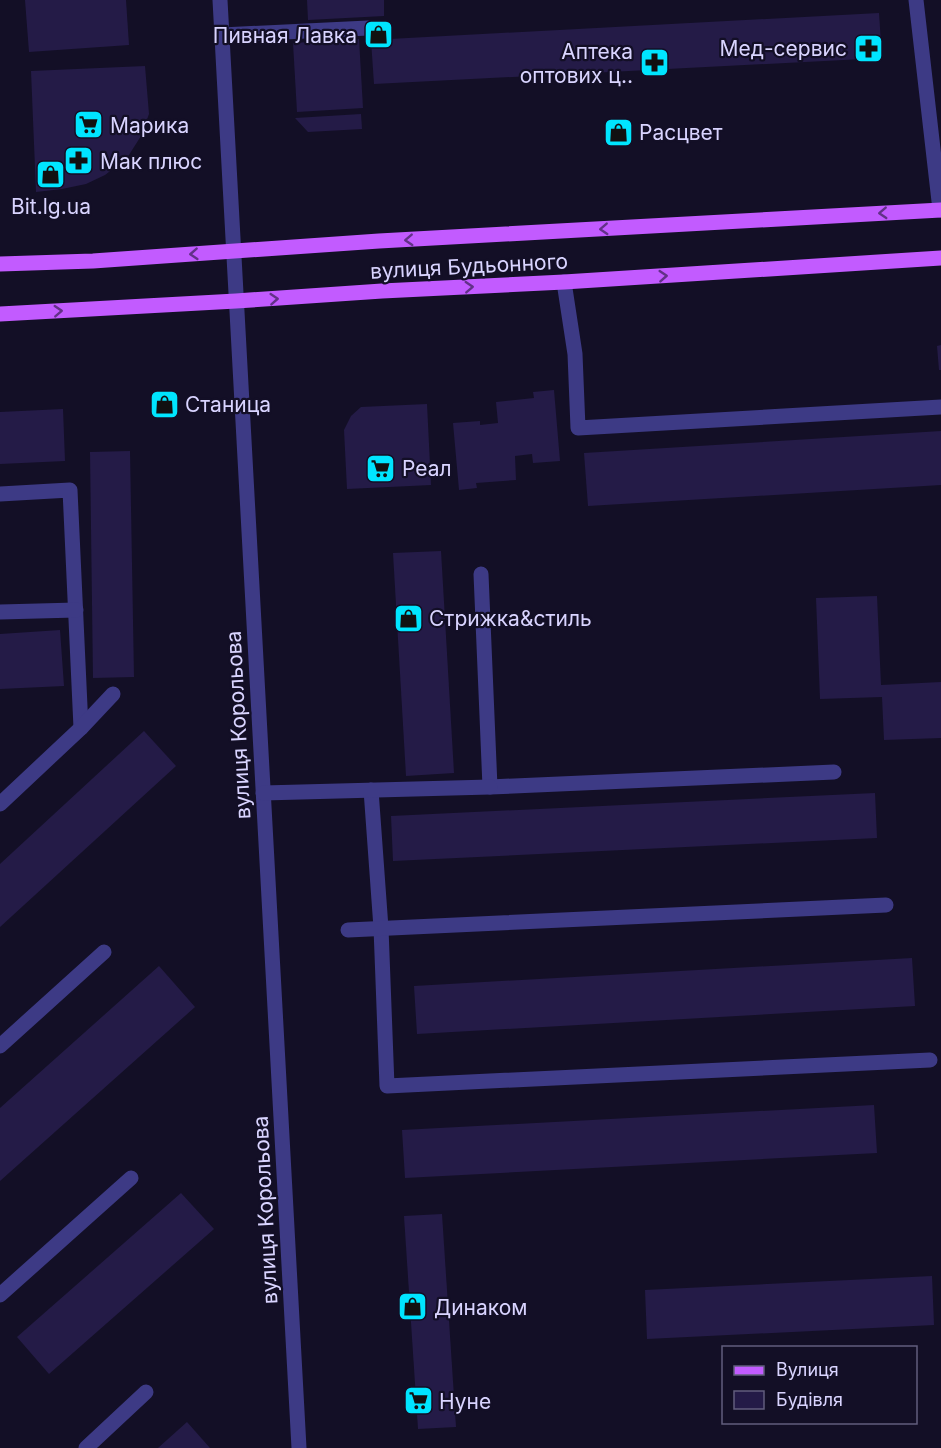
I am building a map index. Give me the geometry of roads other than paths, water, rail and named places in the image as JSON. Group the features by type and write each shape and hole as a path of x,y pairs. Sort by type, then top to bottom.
{"main road":[{"name":"вулиця Будьонного","path":"0,264 93,261 391,241 940,210"},
{"name":"вулиця Будьонного","path":"0,314 941,258"}],"street":[{"name":"вулиця Корольова","path":"220,0 299,1448"},
{"path":"916,0 940,210"},
{"path":"222,35 368,28"},
{"path":"564,282 575,354 578,428 941,407"},
{"path":"0,494 70,490 81,728"},
{"path":"481,574 490,787"},
{"path":"0,612 75,610"},
{"path":"0,804 81,728 113,694"},
{"path":"263,793 490,787 834,772"},
{"path":"371,790 381,928 387,1086 930,1060"},
{"path":"348,930 886,905"},
{"path":"0,1046 104,952"},
{"path":"0,1295 131,1178"},
{"path":"86,1448 146,1392"}],"place":[{"name":"Пивная Лавка","path":"378,35"},
{"name":"Мед-сервис","path":"868,48"},
{"name":"Аптека оптових ц‥","path":"654,63"},
{"name":"Марика","path":"89,125"},
{"name":"Расцвет","path":"618,132"},
{"name":"Мак плюс","path":"79,161"},
{"name":"Bit.lg.ua","path":"51,175"},
{"name":"Станица","path":"164,404"},
{"name":"Реал","path":"381,468"},
{"name":"Стрижка&стиль","path":"408,618"},
{"name":"Динаком","path":"413,1307"},
{"name":"Нуне","path":"418,1401"}]}
